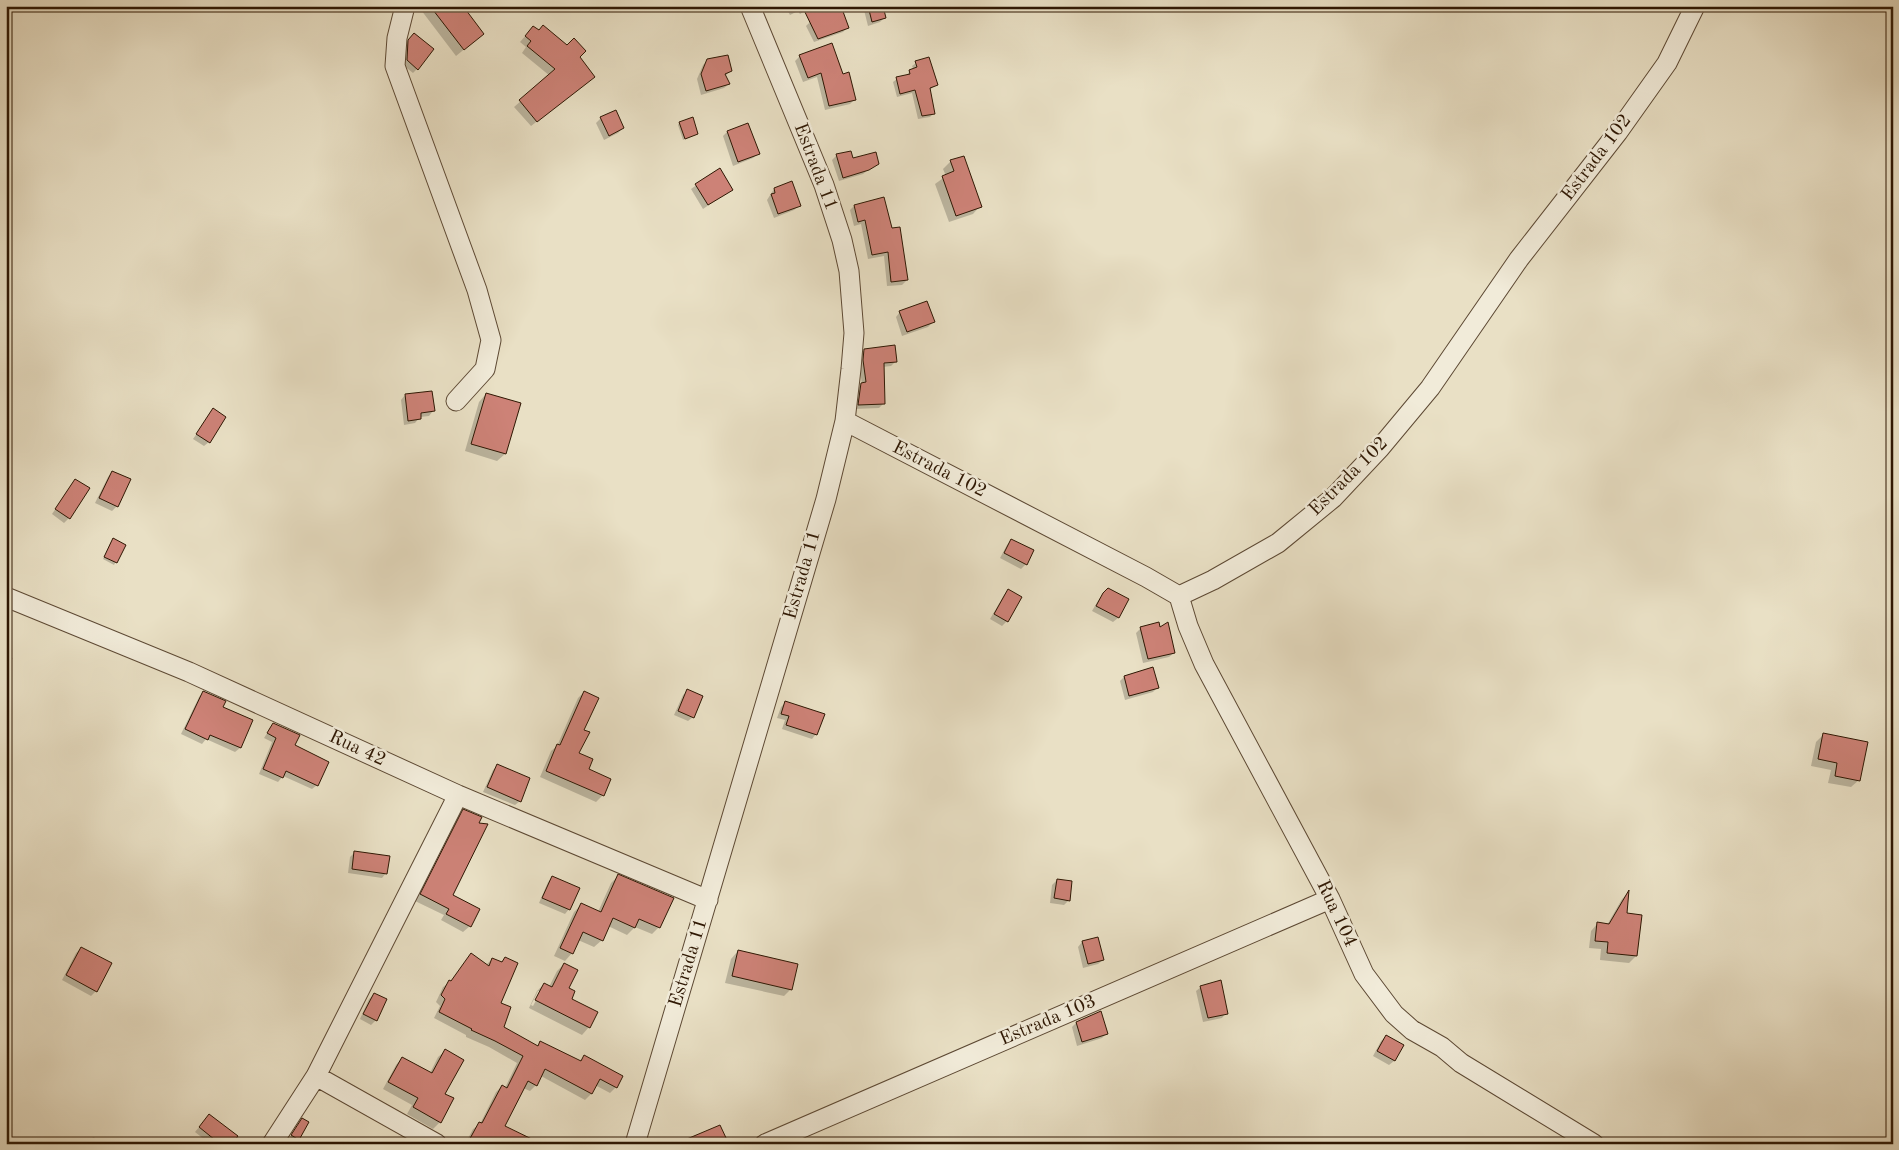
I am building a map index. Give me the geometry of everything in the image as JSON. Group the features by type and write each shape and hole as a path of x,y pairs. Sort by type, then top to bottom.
{"street":[{"path":"405,6 397,38 395,66 477,290 491,340 485,369 456,401"},
{"name":"Estrada 11","path":"635,1144 826,500 845,421 854,333 847,263 842,240 824,185 750,6"},
{"name":"Estrada 102","path":"845,421 1146,577 1179,596 1213,580 1278,542 1333,498 1380,448 1430,388 1519,258 1618,132 1667,62 1695,6"},
{"name":"Rua 104","path":"1179,596 1188,626 1204,664 1330,899 1364,974 1394,1014 1412,1030 1442,1047 1461,1064 1594,1144"},
{"name":"Rua 42","path":"6,597 189,672 458,795 708,900"},
{"path":"272,1144 316,1076 458,795"},
{"name":"Estrada 103","path":"765,1144 1330,899"},
{"path":"316,1076 437,1144"}],"building":[{"path":"430,6 463,6 484,34 464,50"},
{"path":"802,6 841,6 849,28 818,39"},
{"path":"868,6 883,6 886,18 872,22"},
{"path":"543,25 567,45 574,38 586,51 580,57 595,77 537,122 519,100 555,69 527,46 531,41 525,36 533,26 539,30"},
{"path":"414,33 434,49 418,70 407,60 408,40"},
{"path":"832,43 843,74 849,72 856,100 829,106 821,73 808,78 799,55"},
{"path":"728,55 732,71 725,74 730,84 706,91 701,74 707,59"},
{"path":"929,57 938,85 930,88 935,114 922,116 915,90 900,94 896,77 910,74 909,70 917,67 915,61"},
{"path":"616,110 624,128 609,136 600,117"},
{"path":"693,117 698,134 685,139 679,122"},
{"path":"748,123 760,154 738,162 727,131"},
{"path":"851,151 853,158 876,152 879,164 869,170 843,178 836,154"},
{"path":"964,156 982,207 956,216 942,176 954,171 950,160"},
{"path":"720,168 733,190 708,205 695,184"},
{"path":"792,181 801,206 778,214 771,194 775,193 774,188"},
{"path":"884,197 892,228 900,227 908,280 891,282 888,252 872,255 865,220 858,222 854,205"},
{"path":"927,301 935,322 907,332 899,311"},
{"path":"895,345 897,362 884,363 885,404 858,405 861,383 866,382 863,360 864,349"},
{"path":"432,391 435,411 421,413 421,419 408,421 405,394"},
{"path":"486,393 521,403 506,454 471,444"},
{"path":"213,408 226,417 210,443 196,434"},
{"path":"112,471 131,479 118,507 99,498"},
{"path":"75,479 90,488 70,519 55,509"},
{"path":"113,538 126,545 117,563 104,557"},
{"path":"1011,539 1034,550 1027,565 1004,553"},
{"path":"1108,588 1129,599 1119,618 1096,606"},
{"path":"1008,589 1022,597 1008,622 994,614"},
{"path":"1159,622 1160,627 1168,622 1175,653 1148,659 1140,627"},
{"path":"1153,667 1159,688 1129,696 1124,676"},
{"path":"687,689 703,696 694,718 678,711"},
{"path":"203,691 226,701 223,707 253,720 241,748 210,735 208,740 185,729"},
{"path":"584,691 599,698 584,730 590,732 579,753 593,759 589,769 611,779 604,796 546,771 557,744 560,745"},
{"path":"785,701 825,714 817,735 786,725 789,716 781,714"},
{"path":"273,723 300,735 295,745 329,762 318,786 286,771 283,778 263,769 276,738 267,733"},
{"path":"1823,733 1868,742 1860,781 1835,776 1837,763 1818,759"},
{"path":"497,764 530,778 521,802 487,787"},
{"path":"463,809 482,817 479,823 488,824 453,895 480,909 471,927 446,914 449,909 420,894"},
{"path":"354,851 390,856 387,874 352,869"},
{"path":"618,874 674,898 660,928 639,919 635,928 613,918 603,941 583,932 573,954 560,948 581,903 601,912"},
{"path":"552,876 580,888 570,910 542,898"},
{"path":"1057,879 1072,881 1070,901 1054,898"},
{"path":"1629,890 1627,913 1642,915 1637,956 1607,953 1608,942 1595,941 1597,922 1609,924"},
{"path":"1098,937 1104,960 1088,964 1082,941"},
{"path":"81,947 112,963 97,992 66,975"},
{"path":"738,950 798,964 792,990 732,976"},
{"path":"471,953 489,966 492,958 502,962 505,957 518,963 501,1003 511,1007 504,1027 538,1046 540,1041 581,1061 584,1055 623,1076 617,1088 600,1079 592,1094 545,1069 537,1086 528,1081 505,1126 542,1144 467,1144 479,1122 482,1123 502,1085 507,1088 523,1056 439,1012 445,999 441,995 449,980 451,981"},
{"path":"564,963 578,970 569,988 575,991 572,999 598,1012 590,1028 535,1000 544,983 552,987"},
{"path":"1221,980 1228,1014 1208,1018 1200,986"},
{"path":"374,993 387,999 377,1021 363,1014"},
{"path":"1101,1011 1108,1034 1082,1042 1076,1022"},
{"path":"1386,1035 1404,1045 1395,1061 1377,1051"},
{"path":"445,1049 464,1060 445,1094 454,1098 441,1123 413,1107 418,1098 388,1082 402,1057 432,1073"},
{"path":"209,1114 238,1136 232,1144 220,1144 199,1127"},
{"path":"302,1118 309,1122 299,1140 291,1135"},
{"path":"720,1125 727,1140 717,1144 675,1144"}]}
